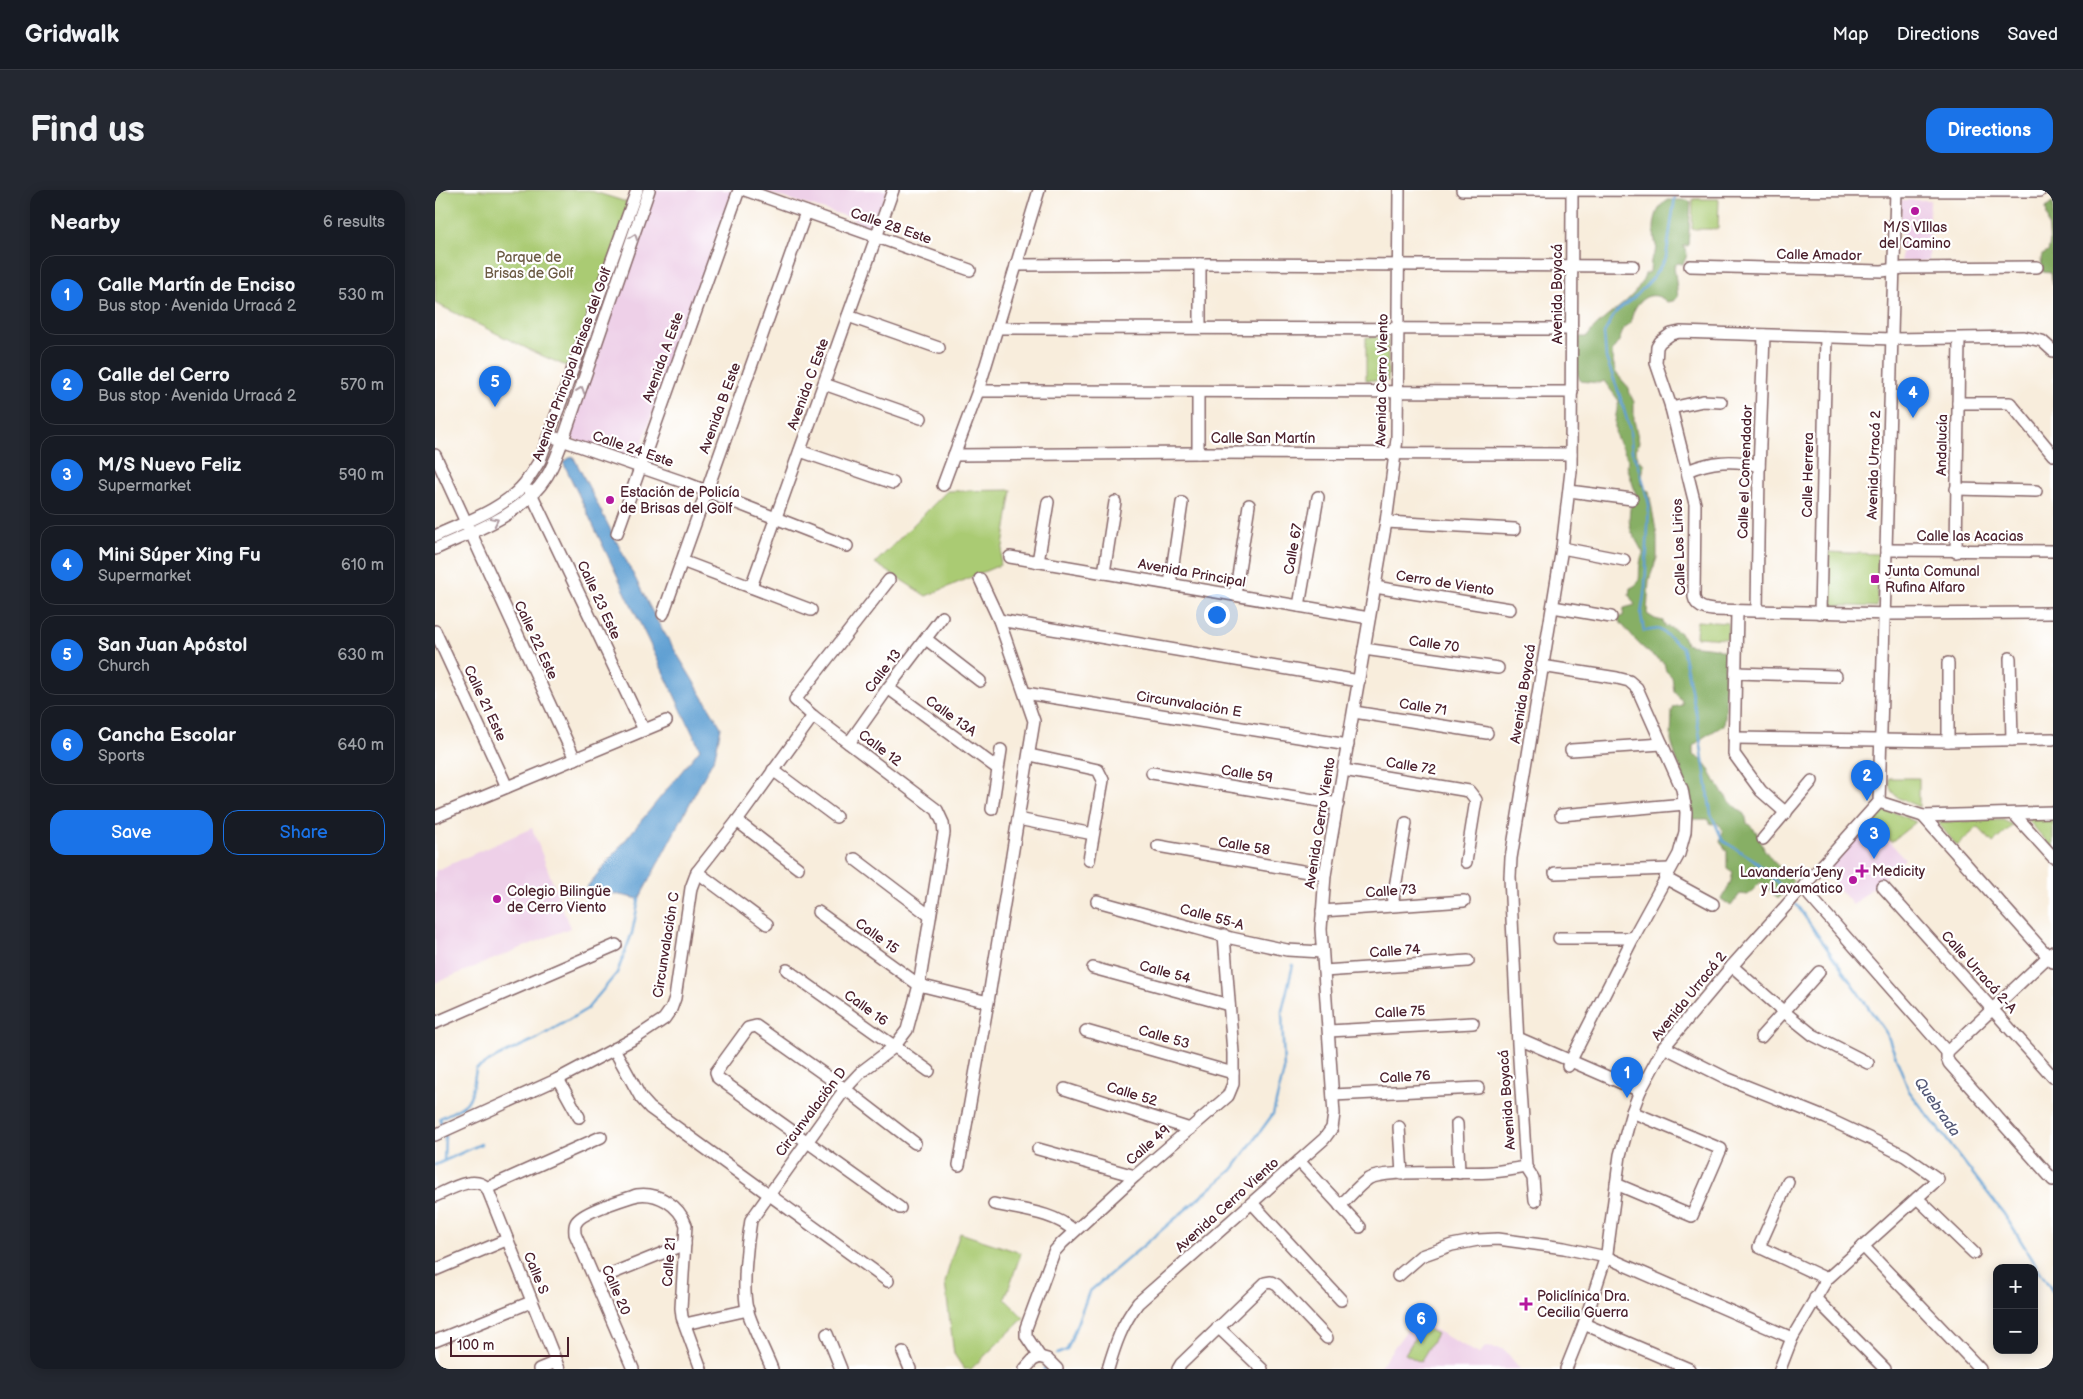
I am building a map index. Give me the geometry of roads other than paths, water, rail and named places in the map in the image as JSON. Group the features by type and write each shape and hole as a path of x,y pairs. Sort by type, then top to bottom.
{"street":[{"name":"Avenida Principal Brisas del Golf","path":"435,536 509,498 525,482 539,460 637,190"},
{"name":"Avenida Principal Brisas del Golf","path":"435,549 521,506 533,496 548,475 563,440 649,190"},
{"name":"Avenida A Este","path":"617,534 739,190"},
{"name":"Calle 28 Este","path":"745,190 970,270"},
{"name":"Avenida C Este","path":"751,587 893,190"},
{"path":"943,485 978,391 1039,190"},
{"name":"Avenida Cerro Viento","path":"1108,1369 1119,1333 1127,1317 1138,1304 1324,1139 1332,1128 1333,1095 1322,952 1321,911 1325,875 1386,522 1395,453 1398,392 1399,190"},
{"path":"1462,190 2040,191"},
{"name":"Avenida Boyacá","path":"1535,1201 1533,1178 1526,1167 1510,877 1511,858 1553,607 1569,491 1572,392 1572,190"},
{"name":"Avenida Urracá 2","path":"1566,1369 1585,1324 1606,1257 1620,1155 1638,1094 1664,1048 1732,966 1879,802 1896,191"},
{"name":"Avenida B Este","path":"663,614 806,212"},
{"path":"1016,266 1200,264 1633,266"},
{"path":"1200,264 1200,327"},
{"name":"Calle Amador","path":"1690,266 1821,270 2037,267"},
{"path":"848,316 939,348"},
{"path":"997,328 1572,329"},
{"name":"Calle Los Lirios","path":"2053,351 2042,341 2034,338 1892,339 1679,332 1665,337 1657,347 1656,363 1671,408 1696,514 1695,602 1706,609 1885,614 2053,613"},
{"name":"Calle el Comendador","path":"1757,611 1759,466 1764,335"},
{"name":"Calle Herrera","path":"1820,613 1826,337"},
{"name":"Andalucía","path":"1955,552 1959,340"},
{"path":"824,384 921,418"},
{"path":"978,391 1198,393 1572,392"},
{"path":"1198,393 1198,453"},
{"path":"1671,408 1703,401 1721,402"},
{"path":"1958,403 2010,403 2053,456"},
{"name":"Calle 24 Este","path":"549,436 707,491 847,546"},
{"path":"800,451 893,483"},
{"name":"Calle San Martín","path":"953,455 1198,453 1571,454"},
{"name":"Calle 22 Este","path":"435,455 575,759"},
{"path":"1687,471 1704,464 1716,462 1731,461 1759,466"},
{"name":"Calle 23 Este","path":"525,482 644,730"},
{"path":"1956,489 2036,491"},
{"path":"1569,491 1632,499"},
{"name":"Calle 67","path":"1299,606 1318,497"},
{"path":"1038,562 1048,502"},
{"path":"1104,573 1115,502"},
{"path":"1170,584 1181,503"},
{"path":"1235,595 1249,505"},
{"path":"1386,522 1515,529"},
{"path":"1562,548 1623,560"},
{"name":"Calle las Acacias","path":"1886,550 1955,552 2053,551"},
{"name":"Avenida Principal","path":"1010,557 1369,618"},
{"path":"683,561 811,610"},
{"path":"959,1165 1034,721 999,620 980,579"},
{"name":"Calle 12","path":"889,580 795,700 813,716 937,810 943,823"},
{"name":"Cerro de Viento","path":"1375,587 1510,609"},
{"path":"1553,607 1611,617"},
{"path":"1737,611 1734,754 1761,791 1786,813"},
{"name":"Calle 13","path":"849,743 942,617"},
{"path":"999,620 1359,681"},
{"name":"Calle 21 Este","path":"435,631 507,787"},
{"path":"926,639 980,681"},
{"name":"Calle 70","path":"1364,648 1498,668"},
{"path":"2010,658 2012,740"},
{"path":"1948,663 1948,741"},
{"path":"1542,666 1629,681 1637,688 1682,790 1685,804 1685,832 1679,854 1633,938 1569,1063"},
{"path":"1736,673 1835,676"},
{"name":"Calle 13A","path":"888,688 997,768"},
{"name":"Circunvalación E","path":"1025,693 1348,745"},
{"name":"Calle 71","path":"1354,712 1487,733"},
{"name":"Circunvalación C","path":"435,1136 559,1079 660,1023 671,1009 675,998 691,888 697,872 737,821 813,716"},
{"path":"435,805 438,816 666,721"},
{"path":"1734,738 1948,741 2053,739"},
{"path":"1571,750 1662,744"},
{"path":"992,808 1001,750"},
{"path":"1029,755 1099,770 1103,780 1089,860"},
{"path":"773,770 836,817"},
{"name":"Calle 72","path":"1343,770 1469,790 1476,800 1466,862"},
{"name":"Calle 59","path":"1152,773 1338,804"},
{"path":"1763,839 1812,781"},
{"path":"1879,802 1923,816 2053,812"},
{"path":"1561,815 1685,804"},
{"path":"2014,814 2053,857"},
{"path":"1923,816 2051,957 1947,1052"},
{"path":"1019,818 1093,834"},
{"path":"737,821 798,868"},
{"name":"Circunvalación D","path":"772,1369 748,1310 745,1296 751,1220 845,1089 861,1072 894,1046 907,1030 919,985 944,833 943,823"},
{"path":"1392,905 1406,823"},
{"name":"Calle 58","path":"1158,846 1325,875"},
{"path":"855,859 929,916"},
{"path":"697,872 767,924"},
{"path":"1555,873 1668,874 1713,904"},
{"name":"Calle Urracá 2-A","path":"1883,886 2053,1078"},
{"path":"1809,895 1947,1052 1949,1063 2053,1180"},
{"name":"Calle 55-A","path":"1097,901 1287,950 1322,952"},
{"name":"Calle 73","path":"1321,911 1463,901"},
{"name":"Calle 15","path":"818,912 919,985"},
{"name":"Calle 49","path":"1040,1357 1026,1336 1026,1328 1054,1252 1135,1176 1228,1096 1233,1084 1233,1073 1224,935"},
{"path":"1559,938 1633,938"},
{"path":"435,1023 616,945"},
{"name":"Calle 74","path":"1324,971 1468,961"},
{"path":"1732,966 1813,1035 1868,1063"},
{"name":"Calle 54","path":"1093,968 1229,1005"},
{"name":"Calle 16","path":"787,970 929,1071"},
{"path":"1761,1038 1819,972"},
{"path":"919,985 988,1002"},
{"name":"Calle 75","path":"1329,1031 1473,1023"},
{"path":"900,1208 718,1078 715,1075 716,1072 748,1028 756,1026 845,1089 915,1143"},
{"name":"Calle 53","path":"1086,1031 1233,1073"},
{"path":"1518,1041 1638,1094"},
{"path":"1664,1048 1726,1078 1826,1118 1905,1156 1938,1179 1827,1279 1791,1338 1783,1367"},
{"path":"614,1049 641,1098 650,1108 888,1281"},
{"path":"559,1079 579,1117"},
{"name":"Calle 76","path":"1333,1095 1478,1088"},
{"name":"Calle 52","path":"1065,1089 1190,1129"},
{"path":"1616,1184 1692,1216 1721,1149 1632,1112"},
{"path":"1457,1124 1459,1173"},
{"path":"1399,1127 1402,1174"},
{"path":"435,1196 469,1182 480,1183 487,1188 601,1137"},
{"path":"1037,1149 1135,1176"},
{"path":"1299,1161 1360,1227"},
{"path":"1340,1206 1370,1178 1402,1174 1493,1172 1526,1167"},
{"path":"1787,1182 1759,1247 1827,1279"},
{"name":"Calle S","path":"487,1188 557,1365"},
{"name":"Calle 21","path":"576,1223 584,1216 637,1195 654,1194 661,1197 683,1217 686,1225 681,1308 701,1369"},
{"path":"1917,1198 1975,1252"},
{"path":"1252,1203 1341,1300"},
{"path":"994,1204 1049,1217 1066,1223 1075,1232"},
{"name":"Calle 20","path":"576,1223 575,1234 633,1369"},
{"path":"1398,1276 1421,1256 1452,1245 1478,1240 1498,1239 1523,1242 1606,1257 1791,1338"},
{"path":"435,1270 507,1240"},
{"path":"596,1280 685,1244"},
{"path":"1863,1246 1980,1369"},
{"path":"1178,1369 1265,1283 1271,1282 1277,1285 1327,1338"},
{"path":"1815,1298 1885,1369"},
{"path":"435,1341 531,1302"},
{"path":"685,1324 748,1310"},
{"path":"1585,1324 1689,1369"},
{"path":"1219,1327 1262,1369"},
{"path":"827,1334 841,1369"},
{"path":"903,1352 910,1369"},
{"path":"1025,1369 1033,1360 1040,1357 1047,1359 1057,1369"},
{"path":"539,1369 557,1365"}],"water":[{"path":"573,456 656,619 721,727 715,756 639,899 586,888 700,749 563,462"}],"waterway":[{"path":"1675,197 1666,258 1652,279 1637,295 1616,312 1604,333 1606,358 1630,430 1632,451 1639,467 1649,504 1645,588 1641,615 1644,631 1659,629 1682,647 1697,718 1711,814 1723,841 1753,859 1785,890"},
{"path":"442,1124 440,1118 459,1109 468,1101 476,1069 538,1038 587,1009 617,973 632,933 639,899"},
{"name":"Quebrada","path":"1796,904 1887,1034 1909,1091 2004,1214 2053,1292"},
{"path":"1057,1354 1067,1350 1089,1292 1232,1170 1273,1114 1284,1071 1282,1011 1293,965"},
{"path":"444,1161 445,1135"},
{"path":"435,1165 481,1144"}],"place":[{"name":"M/S VIllas del Camino","path":"1915,211"},
{"name":"San Juan Apóstol","path":"495,407"},
{"name":"Mini Súper Xing Fu","path":"1913,418"},
{"name":"Estación de Policía de Brisas del Golf","path":"610,500"},
{"name":"Junta Comunal Rufina Alfaro","path":"1875,579"},
{"name":"Calle del Cerro","path":"1867,801"},
{"name":"M/S Nuevo Feliz","path":"1874,859"},
{"name":"Medicity","path":"1862,871"},
{"name":"Lavandería Jeny y Lavamatico","path":"1853,880"},
{"name":"Colegio Bilingüe de Cerro Viento","path":"497,899"},
{"name":"Calle Martín de Enciso","path":"1627,1098"},
{"name":"Policlínica Dra. Cecilia Guerra","path":"1526,1304"},
{"name":"Cancha Escolar","path":"1421,1344"}],"park label":[{"name":"Parque de Brisas de Golf","path":"529,266"}]}
